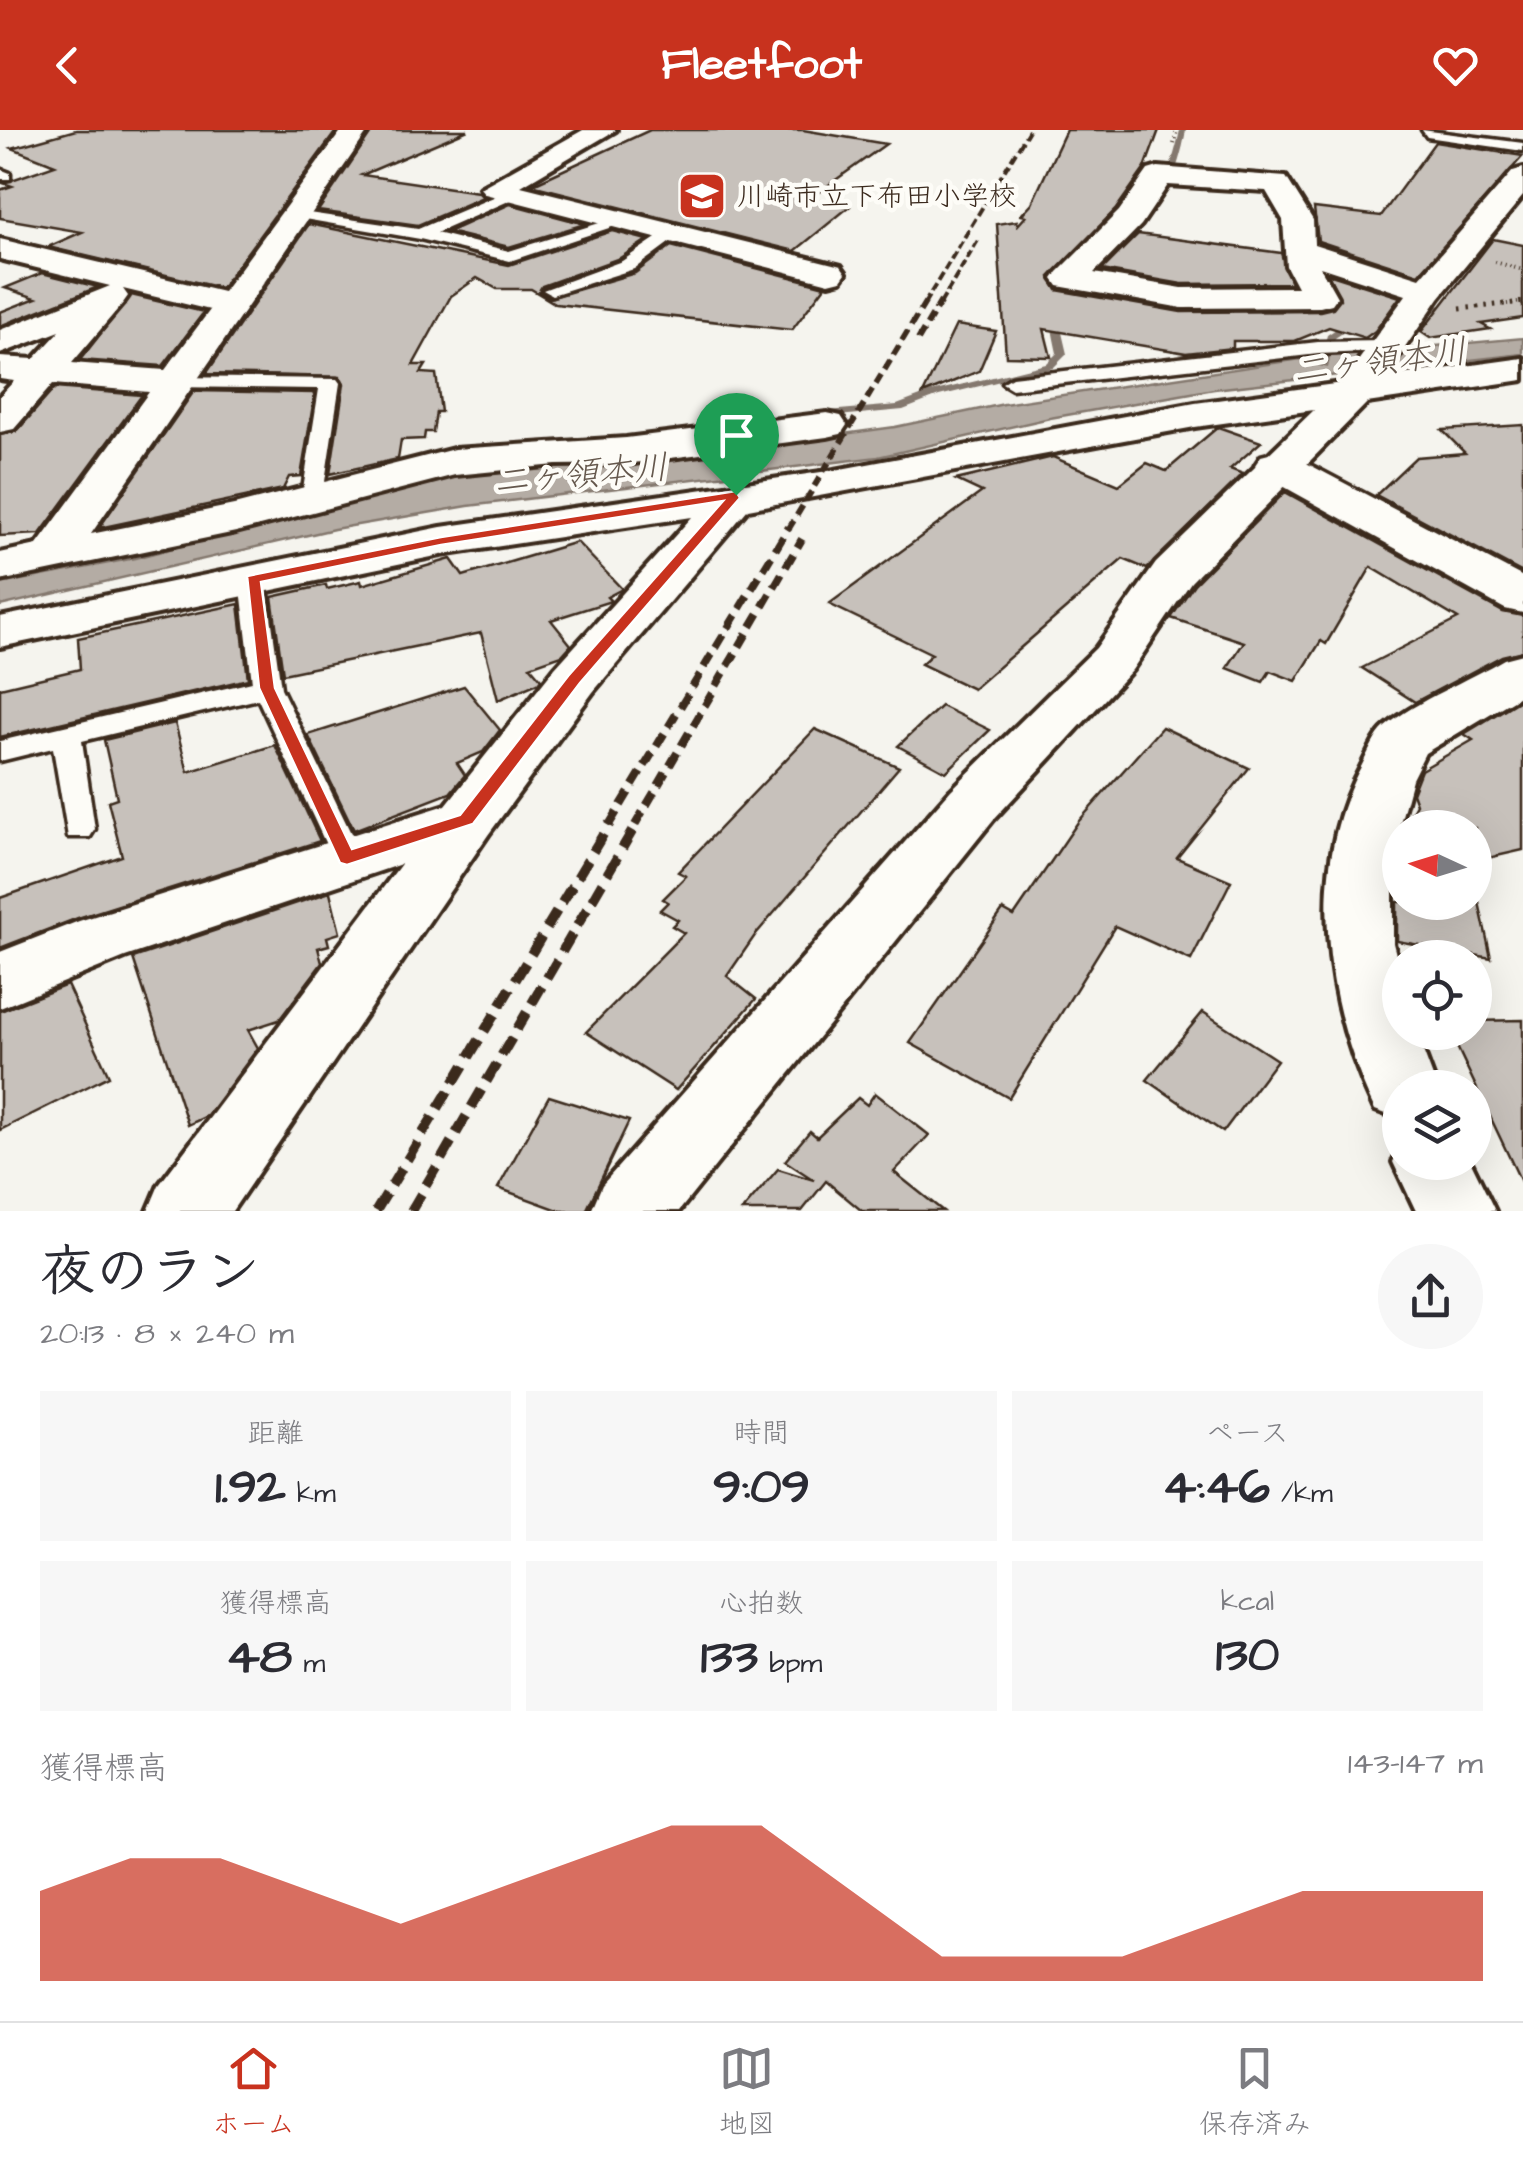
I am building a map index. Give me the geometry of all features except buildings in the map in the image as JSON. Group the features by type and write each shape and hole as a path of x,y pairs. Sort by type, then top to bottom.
{"street":[{"path":"54,554 356,130"},
{"path":"603,130 495,188 829,273"},
{"path":"1158,176 1276,183 1298,220 1300,250 1303,266 1320,297 1182,298 1070,279 1094,249 1147,202 1158,176"},
{"path":"630,1211 972,805 1114,659 1172,572 1371,367 1417,305 1523,178"},
{"path":"0,249 124,289 232,305"},
{"path":"1300,250 1417,305"},
{"path":"0,343 124,289"},
{"path":"0,420 124,289"},
{"path":"0,632 441,541 835,482 1195,414 1371,367 1517,376"},
{"path":"0,368 176,383"},
{"path":"0,567 140,540 454,462 626,450 827,424"},
{"path":"1278,465 1523,598"},
{"path":"187,1211 467,820 574,680 736,495"},
{"path":"1394,1070 1360,943 1362,849 1383,779 1403,741 1523,672"},
{"path":"0,981 102,939 467,820"},
{"path":"1440,1180 1456,1211"}],"lane":[{"path":"1427,133 1523,147"},
{"path":"420,234 515,194"},
{"path":"295,216 420,234 510,256 622,221"},
{"path":"552,290 628,266 672,233"},
{"path":"1012,383 1318,348 1371,367"},
{"path":"176,383 330,383 314,496"},
{"path":"253,580 267,688 347,858"},
{"path":"0,752 267,688"},
{"path":"66,735 79,829"}],"path":[{"path":"1417,305 1523,302"}],"water":[{"name":"二ヶ領本川","path":"1523,338 1523,354 1214,389 1050,418 878,457 468,506 334,529 0,606 0,584 135,558 437,479 704,453 895,427 1004,404 1314,357"}],"waterway":[{"path":"1124,239 1157,204 1176,162 1183,130"},
{"path":"816,415 899,408 935,394 1049,366 1062,354 1055,319 1057,302 1084,279"},
{"name":"二ヶ領本川","path":"1324,366 1330,337 1359,317 1453,307"}],"railway":[{"path":"924,304 1029,130"},
{"path":"940,304 980,237"},
{"path":"788,530 926,301"},
{"path":"918,340 941,301"},
{"path":"609,825 789,527"},
{"path":"635,825 802,539"},
{"path":"376,1211 610,823"},
{"path":"411,1211 637,823"}],"place":[{"name":"川崎市立下布田小学校","path":"702,196"}],"route":[{"path":"736,495 574,680 467,820 347,858 267,688 253,580 441,541 736,495"}]}
